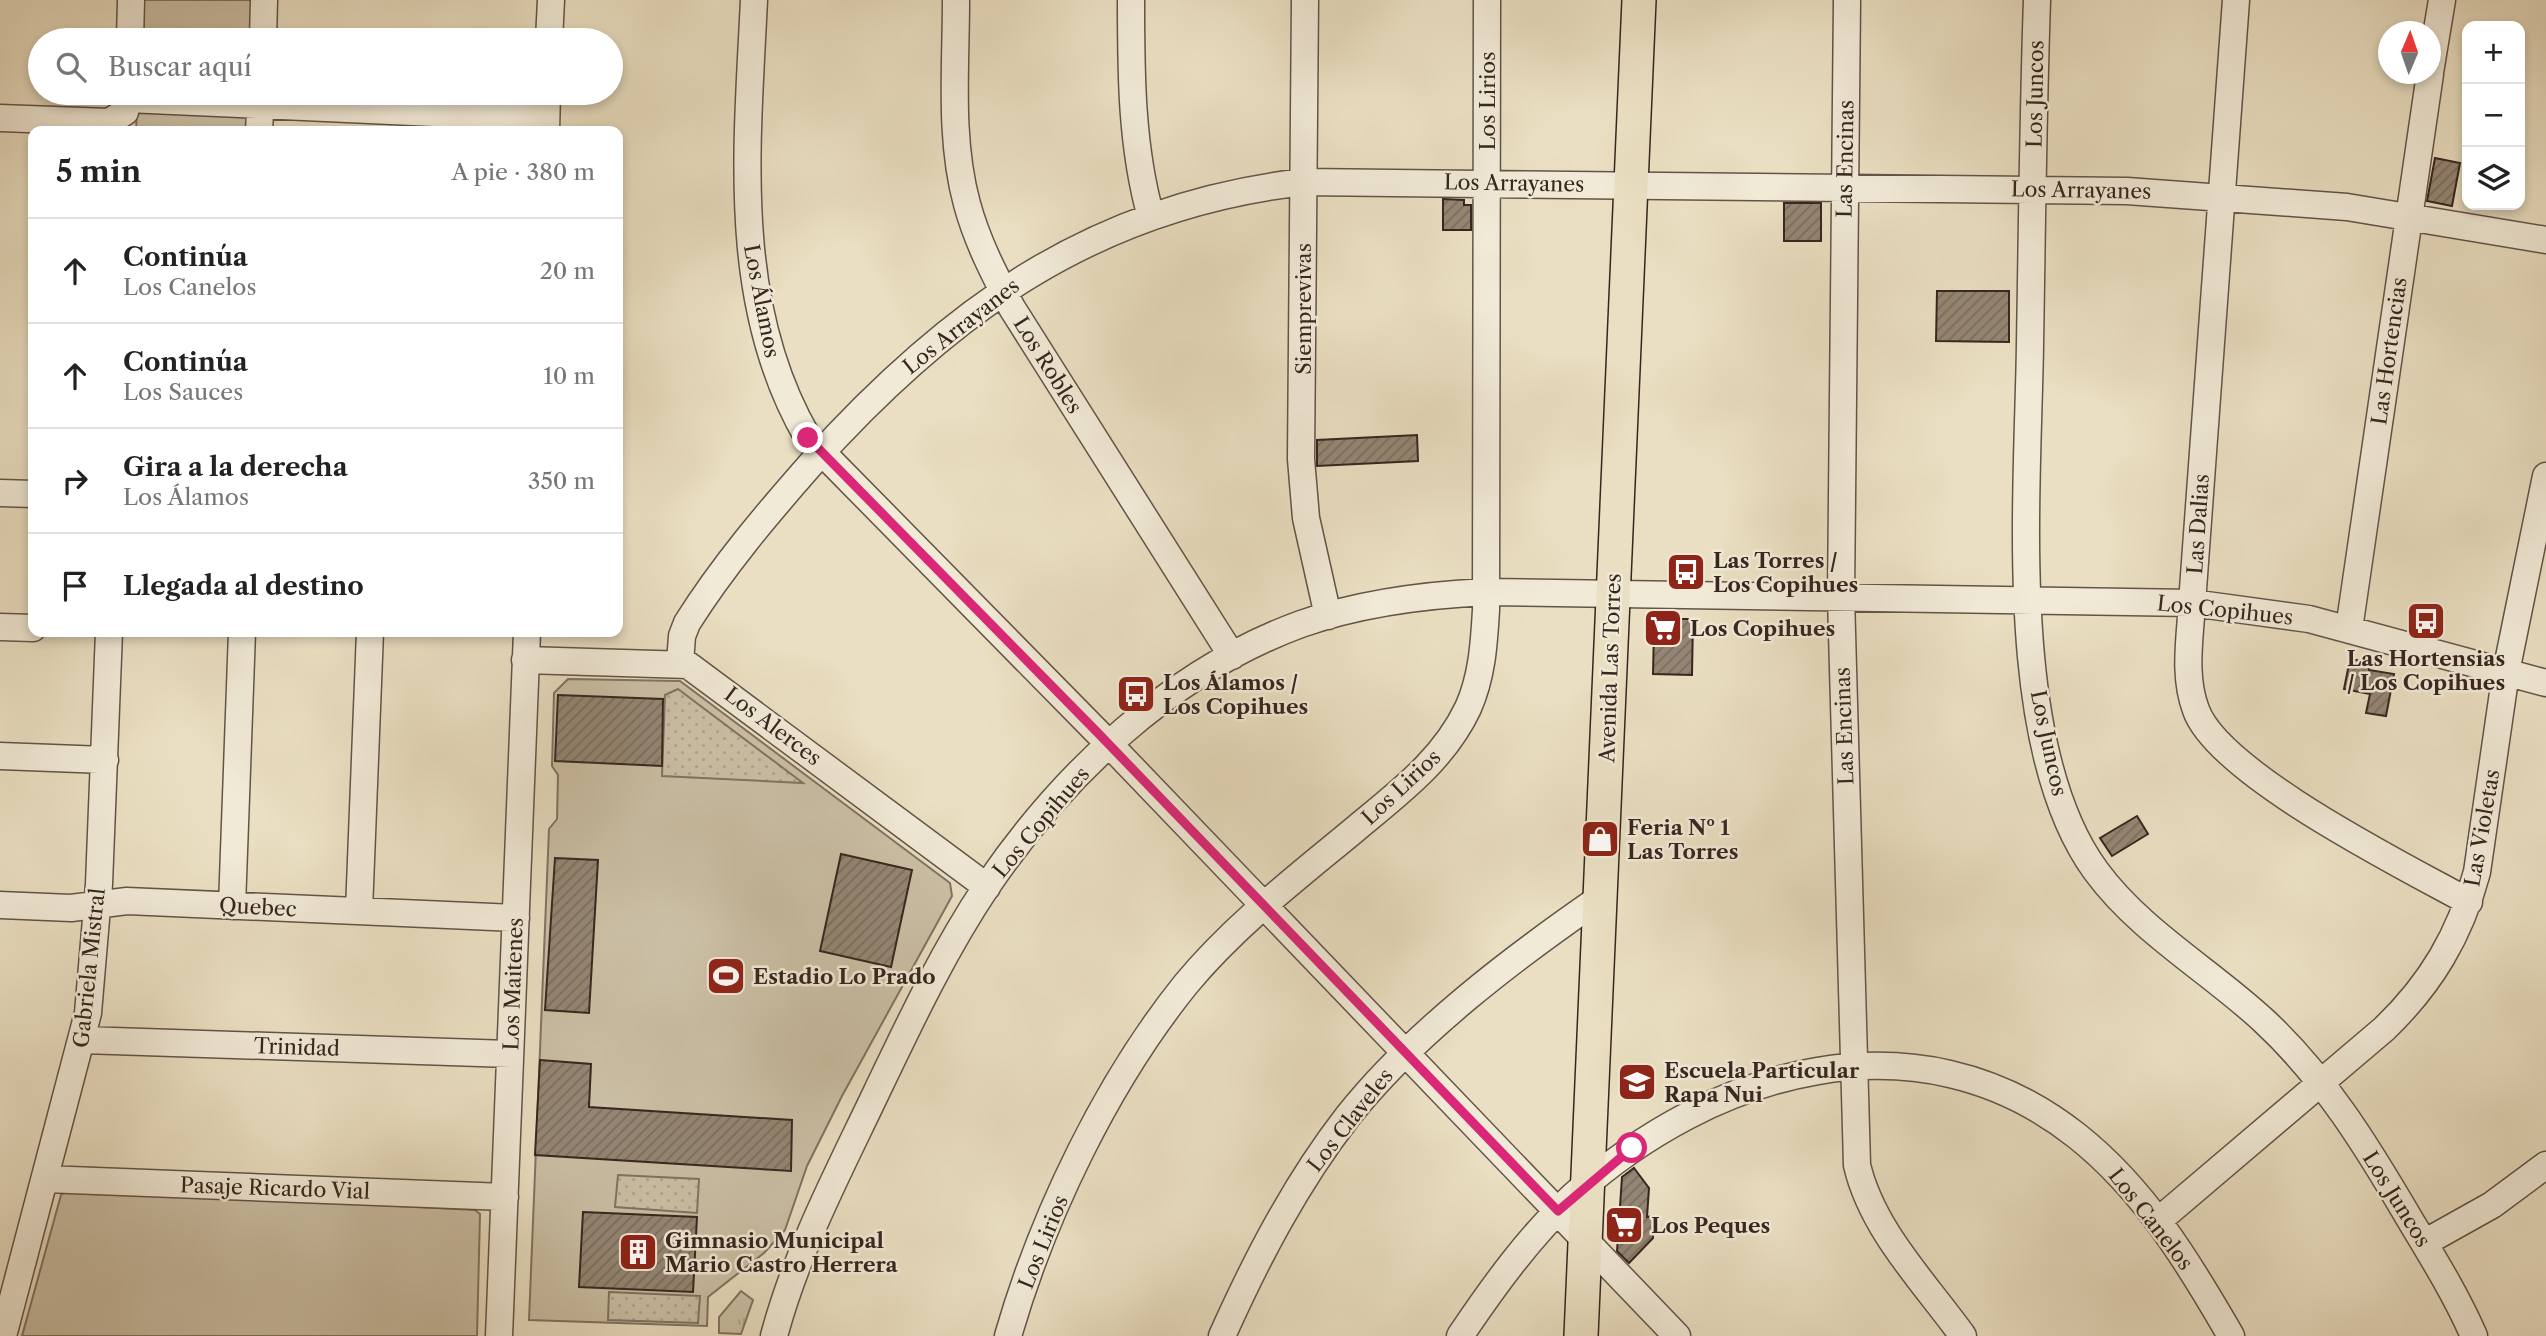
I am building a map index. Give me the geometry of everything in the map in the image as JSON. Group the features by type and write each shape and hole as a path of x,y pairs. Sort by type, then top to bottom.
{"main road":[{"name":"Avenida Las Torres","path":"1581,1336 1639,0"}],"street":[{"path":"130,28 131,0"},
{"path":"263,28 264,0"},
{"path":"550,28 551,0"},
{"name":"Los Álamos","path":"754,0 746,177 755,288 769,350 788,402 808,438 1264,905 1677,1336"},
{"name":"Los Robles","path":"956,0 956,126 961,178 976,233 1002,290 1232,656"},
{"path":"1131,0 1135,122 1140,169 1151,216"},
{"name":"Siemprevivas","path":"1305,0 1301,459 1306,518 1328,616"},
{"name":"Los Lirios","path":"1007,1336 1028,1275 1067,1184 1139,1050 1187,983 1264,905 1414,780 1448,743 1466,712 1481,667 1486,592 1487,0"},
{"name":"Las Encinas","path":"1847,0 1841,597 1857,1165 1867,1198 1880,1223 1963,1336"},
{"name":"Los Juncos","path":"2037,0 2026,600 2038,703 2051,769 2067,820 2088,861 2126,905 2266,1022 2321,1082 2424,1243 2474,1336"},
{"name":"Las Dalias","path":"2236,0 2192,603 2190,689 2196,712 2216,742 2287,797 2469,902"},
{"name":"Las Hortencias","path":"2439,21 2442,0"},
{"name":"Las Hortencias","path":"2349,629 2428,84"},
{"path":"0,118 109,122 126,110 187,105"},
{"path":"259,126 260,105"},
{"path":"375,105 547,114"},
{"name":"Los Arrayanes","path":"681,663 684,629 703,598 766,516 822,453 907,367 1002,290 1077,247 1151,216 1227,193 1304,181 2033,189 2222,196 2409,216 2546,240"},
{"name":"Las Violetas","path":"2158,1221 2384,1029 2418,994 2446,954 2469,902 2477,872 2506,672 2546,476"},
{"path":"0,493 28,494"},
{"name":"Los Copihues","path":"774,1336 804,1251 842,1162 914,1016 987,887 1041,816 1110,746 1169,696 1232,656 1278,633 1328,616 1399,600 1486,592 2192,603 2269,611 2349,629 2546,683"},
{"path":"0,627 28,628"},
{"name":"Gabriela Mistral","path":"4,1336 83,1040 91,981 96,905 109,637"},
{"path":"232,906 242,637"},
{"path":"359,911 370,637"},
{"name":"Los Maitenes","path":"499,1336 527,637"},
{"name":"Los Alerces","path":"526,660 681,663 695,669 987,887"},
{"path":"0,756 105,760"},
{"name":"Los Claveles","path":"1222,1336 1264,1248 1307,1173 1349,1115 1405,1053 1548,936 1600,898"},
{"name":"Quebec","path":"0,905 71,908 127,901 516,918"},
{"name":"Trinidad","path":"83,1040 510,1054"},
{"name":"Los Canelos","path":"1460,1336 1524,1248 1588,1183 1632,1148 1696,1112 1761,1086 1854,1065 1881,1063 1931,1069 1975,1081 2020,1100 2067,1128 2098,1154 2158,1221 2231,1336"},
{"path":"2424,1243 2491,1205 2546,1165"},
{"name":"Pasaje Ricardo Vial","path":"45,1179 505,1197"}],"green space":[{"path":"140,0 260,0 259,28 139,28"},
{"path":"137,108 248,113 247,126 136,126"},
{"name":"Estadio Lo Prado","path":"568,679 680,681 950,883 952,896 842,1096 807,1166 785,1230 764,1253 708,1297 707,1326 529,1320 549,829 557,819 558,775 552,766 554,693"},
{"path":"678,689 803,783 662,776 665,695"},
{"path":"618,1175 699,1179 697,1213 615,1207"},
{"path":"69,1189 475,1210 480,1214 477,1336 22,1336 61,1195"},
{"path":"741,1291 753,1300 741,1334 719,1333 719,1317"},
{"path":"609,1292 700,1296 698,1323 608,1320"}],"building":[{"path":"2435,158 2460,163 2452,206 2427,201"},
{"path":"1443,199 1464,200 1464,205 1471,205 1471,230 1443,230"},
{"path":"1784,203 1821,203 1821,241 1784,241"},
{"path":"1937,291 2009,291 2009,342 1936,341"},
{"path":"1417,435 1418,461 1317,466 1317,440"},
{"path":"1663,619 1693,619 1692,675 1653,674 1654,630"},
{"path":"2350,659 2370,662 2369,670 2394,674 2386,716 2366,713 2370,694 2344,689"},
{"path":"558,695 663,699 662,766 555,761"},
{"path":"2137,816 2148,834 2112,856 2100,838"},
{"path":"841,854 912,870 891,967 820,951"},
{"path":"555,858 598,860 589,1013 545,1010"},
{"path":"540,1060 591,1064 589,1107 792,1120 791,1171 535,1155"},
{"path":"1634,1168 1649,1188 1647,1217 1652,1216 1653,1238 1629,1263 1617,1251 1622,1177"},
{"name":"Gimnasio Municipal Mario Castro Herrera","path":"583,1212 697,1217 693,1292 579,1287"}],"place":[{"name":"Las Torres / Los Copihues","path":"1686,572"},
{"name":"Las Hortensias / Los Copihues","path":"2426,621"},
{"name":"Los Copihues","path":"1663,628"},
{"name":"Los Álamos / Los Copihues","path":"1136,694"},
{"name":"Feria Nº 1 Las Torres","path":"1600,839"},
{"name":"Estadio Lo Prado","path":"726,976"},
{"name":"Escuela Particular Rapa Nui","path":"1637,1082"},
{"name":"Los Peques","path":"1624,1225"},
{"name":"Gimnasio Municipal Mario Castro Herrera","path":"638,1252"}],"route":[{"path":"808,438 1097,732 1558,1211 1611,1163 1632,1148"}]}
